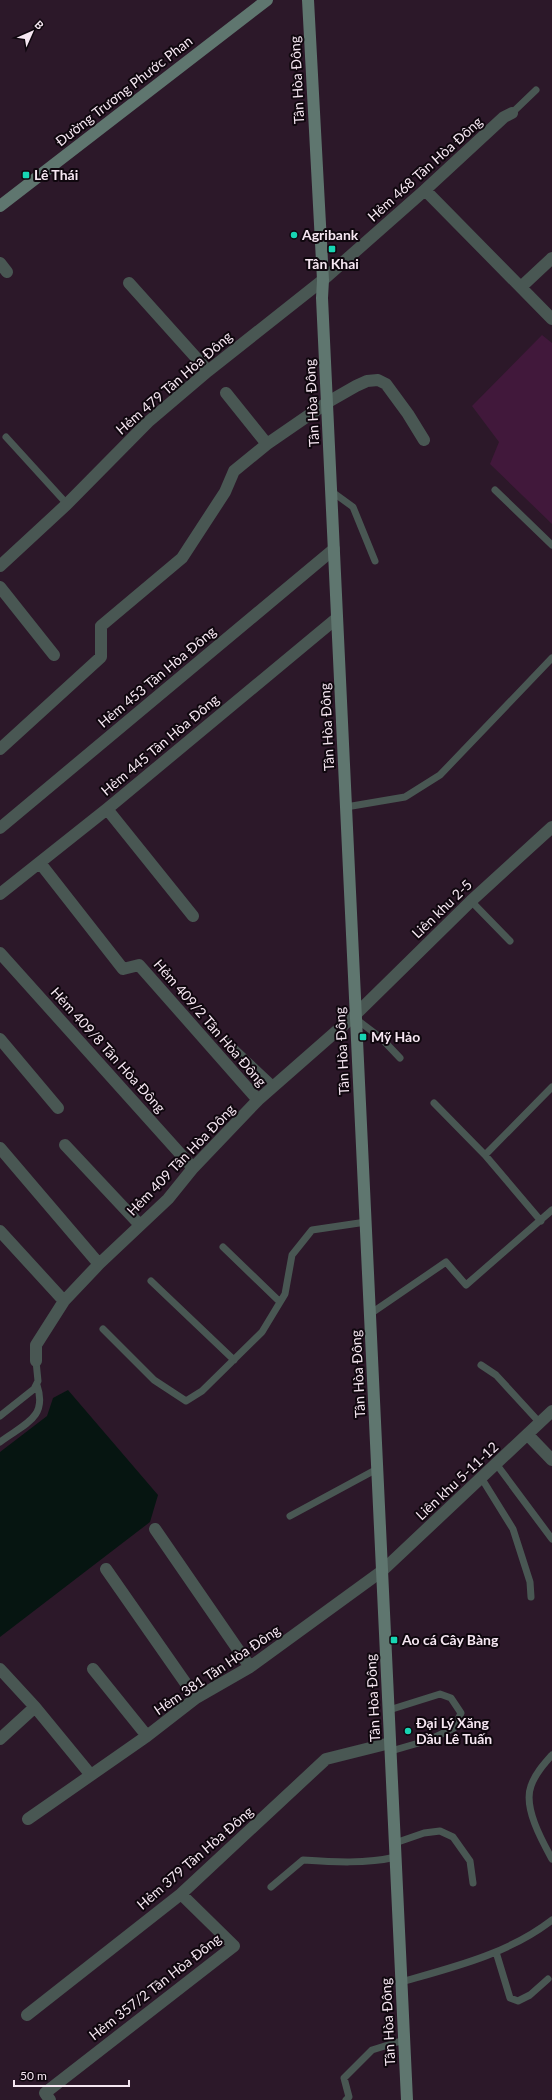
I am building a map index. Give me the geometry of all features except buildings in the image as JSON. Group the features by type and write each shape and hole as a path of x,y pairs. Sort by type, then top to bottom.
{"street":[{"name":"Đường Trương Phước Phan","path":"0,206 266,0"},
{"name":"Tân Hòa Đông","path":"308,0 323,280 322,298 407,2100"},
{"name":"Hẻm 468 Tân Hòa Đông","path":"323,280 425,190 504,117 512,113"},
{"path":"425,190 552,319"},
{"path":"522,287 552,258"},
{"name":"Hẻm 479 Tân Hòa Đông","path":"0,566 67,504 148,422 208,371 323,280"},
{"path":"129,283 208,371"},
{"path":"0,749 101,657 101,626 182,558 224,492 234,471 267,444 328,402 367,381 378,380 386,384 424,440"},
{"path":"226,393 267,444"},
{"name":"Hẻm 453 Tân Hòa Đông","path":"0,828 334,549"},
{"path":"0,587 54,655"},
{"name":"Hẻm 445 Tân Hòa Đông","path":"0,894 107,809 337,618"},
{"path":"107,809 193,916"},
{"name":"Liên khu 2-5","path":"356,1016 471,901 552,827"},
{"name":"Hẻm 409/2 Tân Hòa Đông","path":"40,863 123,968 139,965 258,1100"},
{"name":"Hẻm 409/8 Tân Hòa Đông","path":"0,953 193,1168"},
{"name":"Hẻm 409 Tân Hòa Đông","path":"36,1361 36,1346 64,1301 99,1264 168,1199 193,1168 258,1100 356,1016"},
{"path":"0,1039 58,1108"},
{"path":"65,1145 140,1225"},
{"path":"0,1148 99,1264"},
{"path":"0,1231 64,1301"},
{"name":"Liên khu 5-11-12","path":"382,1571 497,1465 552,1411"},
{"path":"528,1435 552,1460"},
{"path":"155,1529 250,1667"},
{"path":"106,1569 196,1698"},
{"name":"Hẻm 381 Tân Hòa Đông","path":"28,1819 90,1774 147,1736 196,1698 250,1667 382,1571"},
{"path":"0,1669 35,1707 90,1774"},
{"path":"93,1669 147,1736"},
{"path":"0,1739 35,1707"},
{"name":"Hẻm 379 Tân Hòa Đông","path":"27,2015 180,1894 326,1759 390,1747"},
{"name":"Hẻm 357/2 Tân Hòa Đông","path":"50,2100 45,2093 234,1946 180,1894"}],"lane":[{"path":"512,113 536,90"},
{"path":"6,437 67,504"},
{"path":"495,490 552,545"},
{"path":"331,491 353,506 375,561"},
{"path":"346,807 405,797 440,775 552,658"},
{"path":"471,901 510,941"},
{"path":"356,1016 381,1038 400,1058"},
{"path":"227,1041 274,1085"},
{"path":"485,1155 552,1087"},
{"path":"434,1103 485,1155 541,1221"},
{"path":"370,1314 446,1262 466,1285 552,1210"},
{"path":"103,1329 154,1380 186,1401 202,1391 262,1332 285,1294 292,1255 312,1230 366,1222"},
{"path":"223,1247 280,1302"},
{"path":"151,1281 234,1360"},
{"path":"0,1442 37,1414 41,1398 37,1385 36,1361"},
{"path":"482,1365 496,1375 540,1423"},
{"path":"0,1416 32,1392 37,1385"},
{"path":"497,1465 552,1539"},
{"path":"290,1516 377,1469"},
{"path":"482,1479 513,1529 530,1582 531,1597"},
{"path":"389,1710 440,1694 451,1698 461,1713 454,1728 429,1740 390,1747"},
{"path":"552,1755 542,1766 530,1787 530,1804 536,1828 552,1859"},
{"path":"395,1843 424,1833 440,1831 453,1836 470,1861 473,1883"},
{"path":"271,1887 303,1860 328,1862 396,1857"},
{"path":"402,1982 460,1965 496,1952 534,1934 552,1920"},
{"path":"496,1952 510,1998 518,2001 530,1995 548,1979"},
{"path":"346,2100 349,2097 344,2078 372,2050 404,2040"}],"shaded area":[{"path":"542,335 552,343 552,524 490,464 499,442 472,406"},
{"path":"68,1390 158,1495 150,1522 0,1637 0,1452 47,1416 53,1398"}],"place":[{"name":"Lê Thái","path":"26,175"},
{"name":"Agribank","path":"294,235"},
{"name":"Tân Khai","path":"332,249"},
{"name":"Mỹ Hảo","path":"363,1037"},
{"name":"Ao cá Cây Bàng","path":"394,1640"},
{"name":"Đại Lý Xăng Dầu Lê Tuấn","path":"408,1731"}]}
